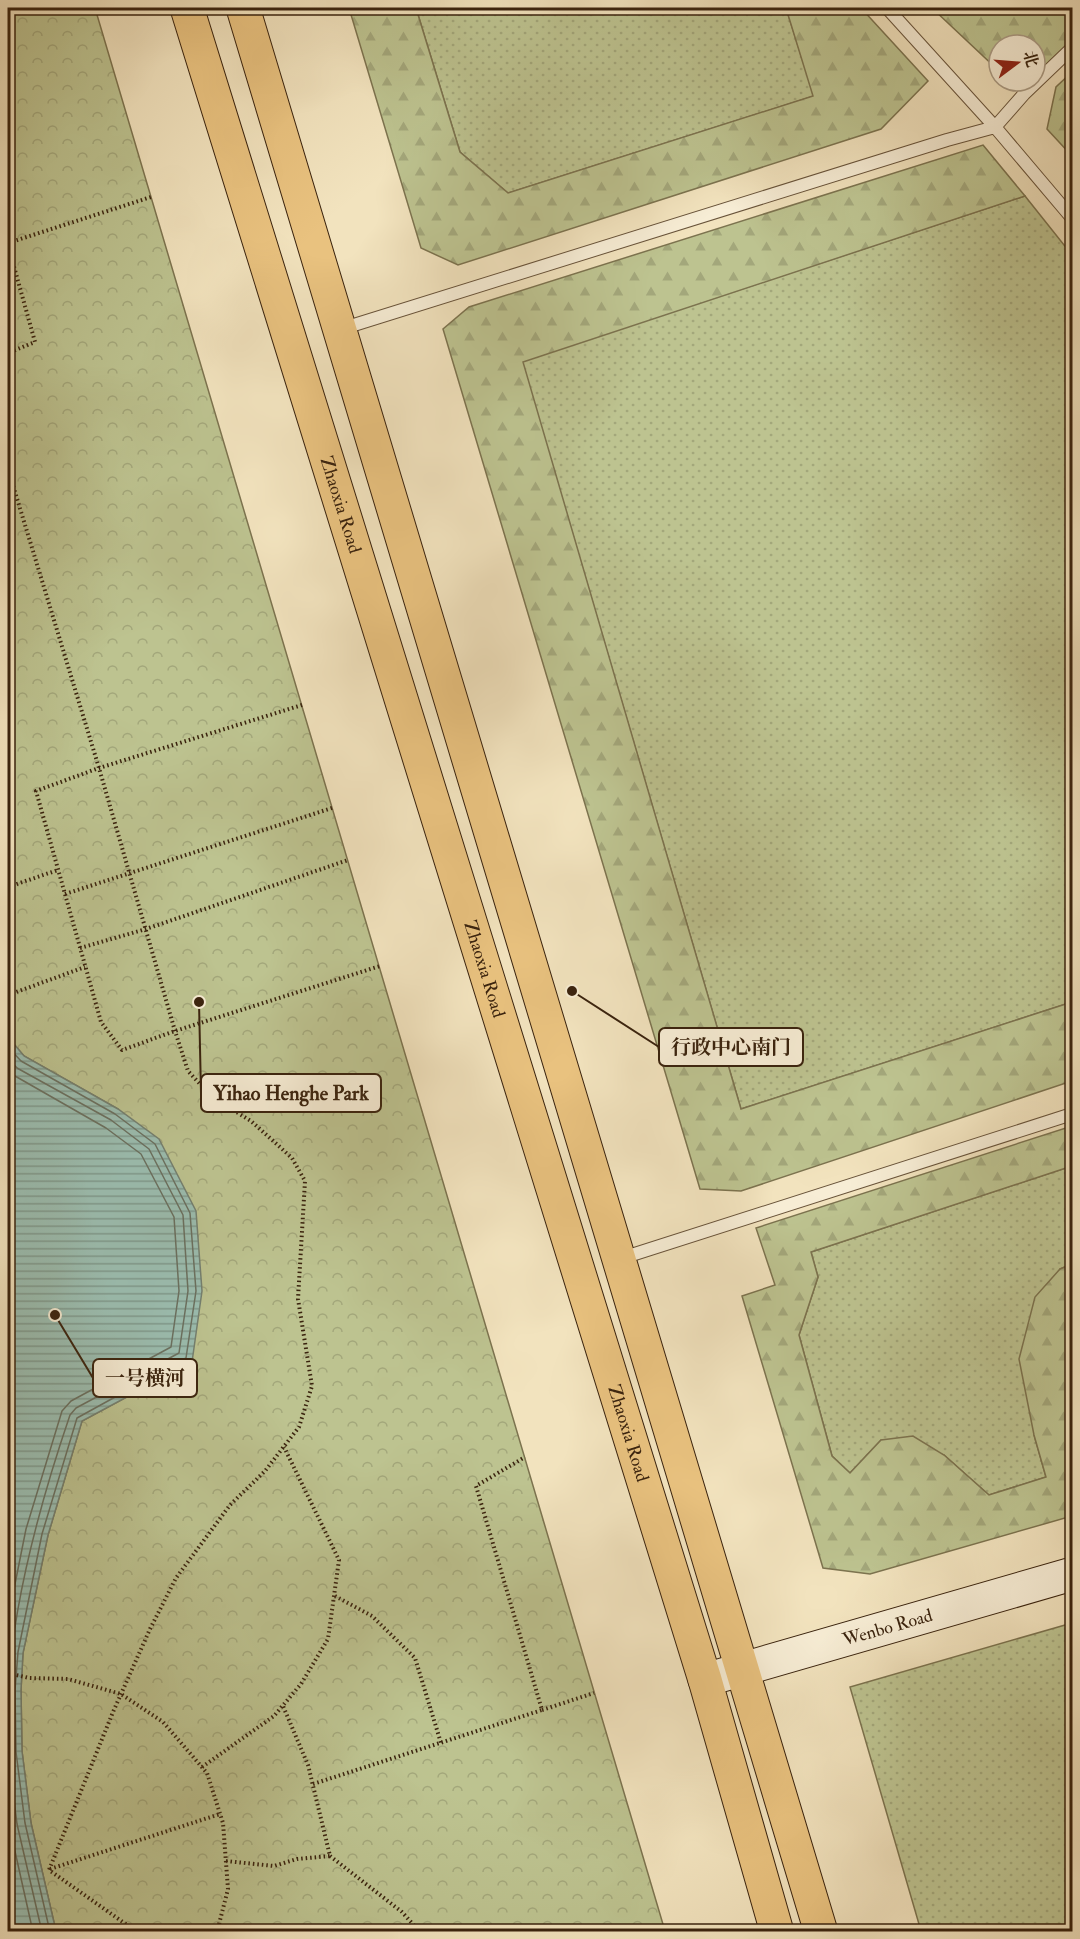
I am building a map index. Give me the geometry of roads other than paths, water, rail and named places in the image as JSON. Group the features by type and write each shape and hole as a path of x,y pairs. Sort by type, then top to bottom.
{"main road":[{"name":"Zhaoxia Road","path":"187,8 705,1680 777,1932"},
{"path":"243,8 821,1932"}],"street":[{"name":"Wenbo Road","path":"705,1680 1072,1574"}],"lane":[{"path":"887,8 995,127 1072,218"},
{"path":"340,329 924,147 995,127 1024,94 1072,48"},
{"path":"619,1259 1072,1114"}],"water":[{"path":"8,1037 24,1056 118,1109 159,1139 196,1211 202,1291 192,1362 82,1421 48,1535 23,1653 22,1751 31,1823 56,1931 8,1931"}],"place":[{"name":"行政中心南门","path":"572,991"},
{"name":"Yihao Henghe Park","path":"199,1002"},
{"name":"一号横河","path":"55,1315"}]}
